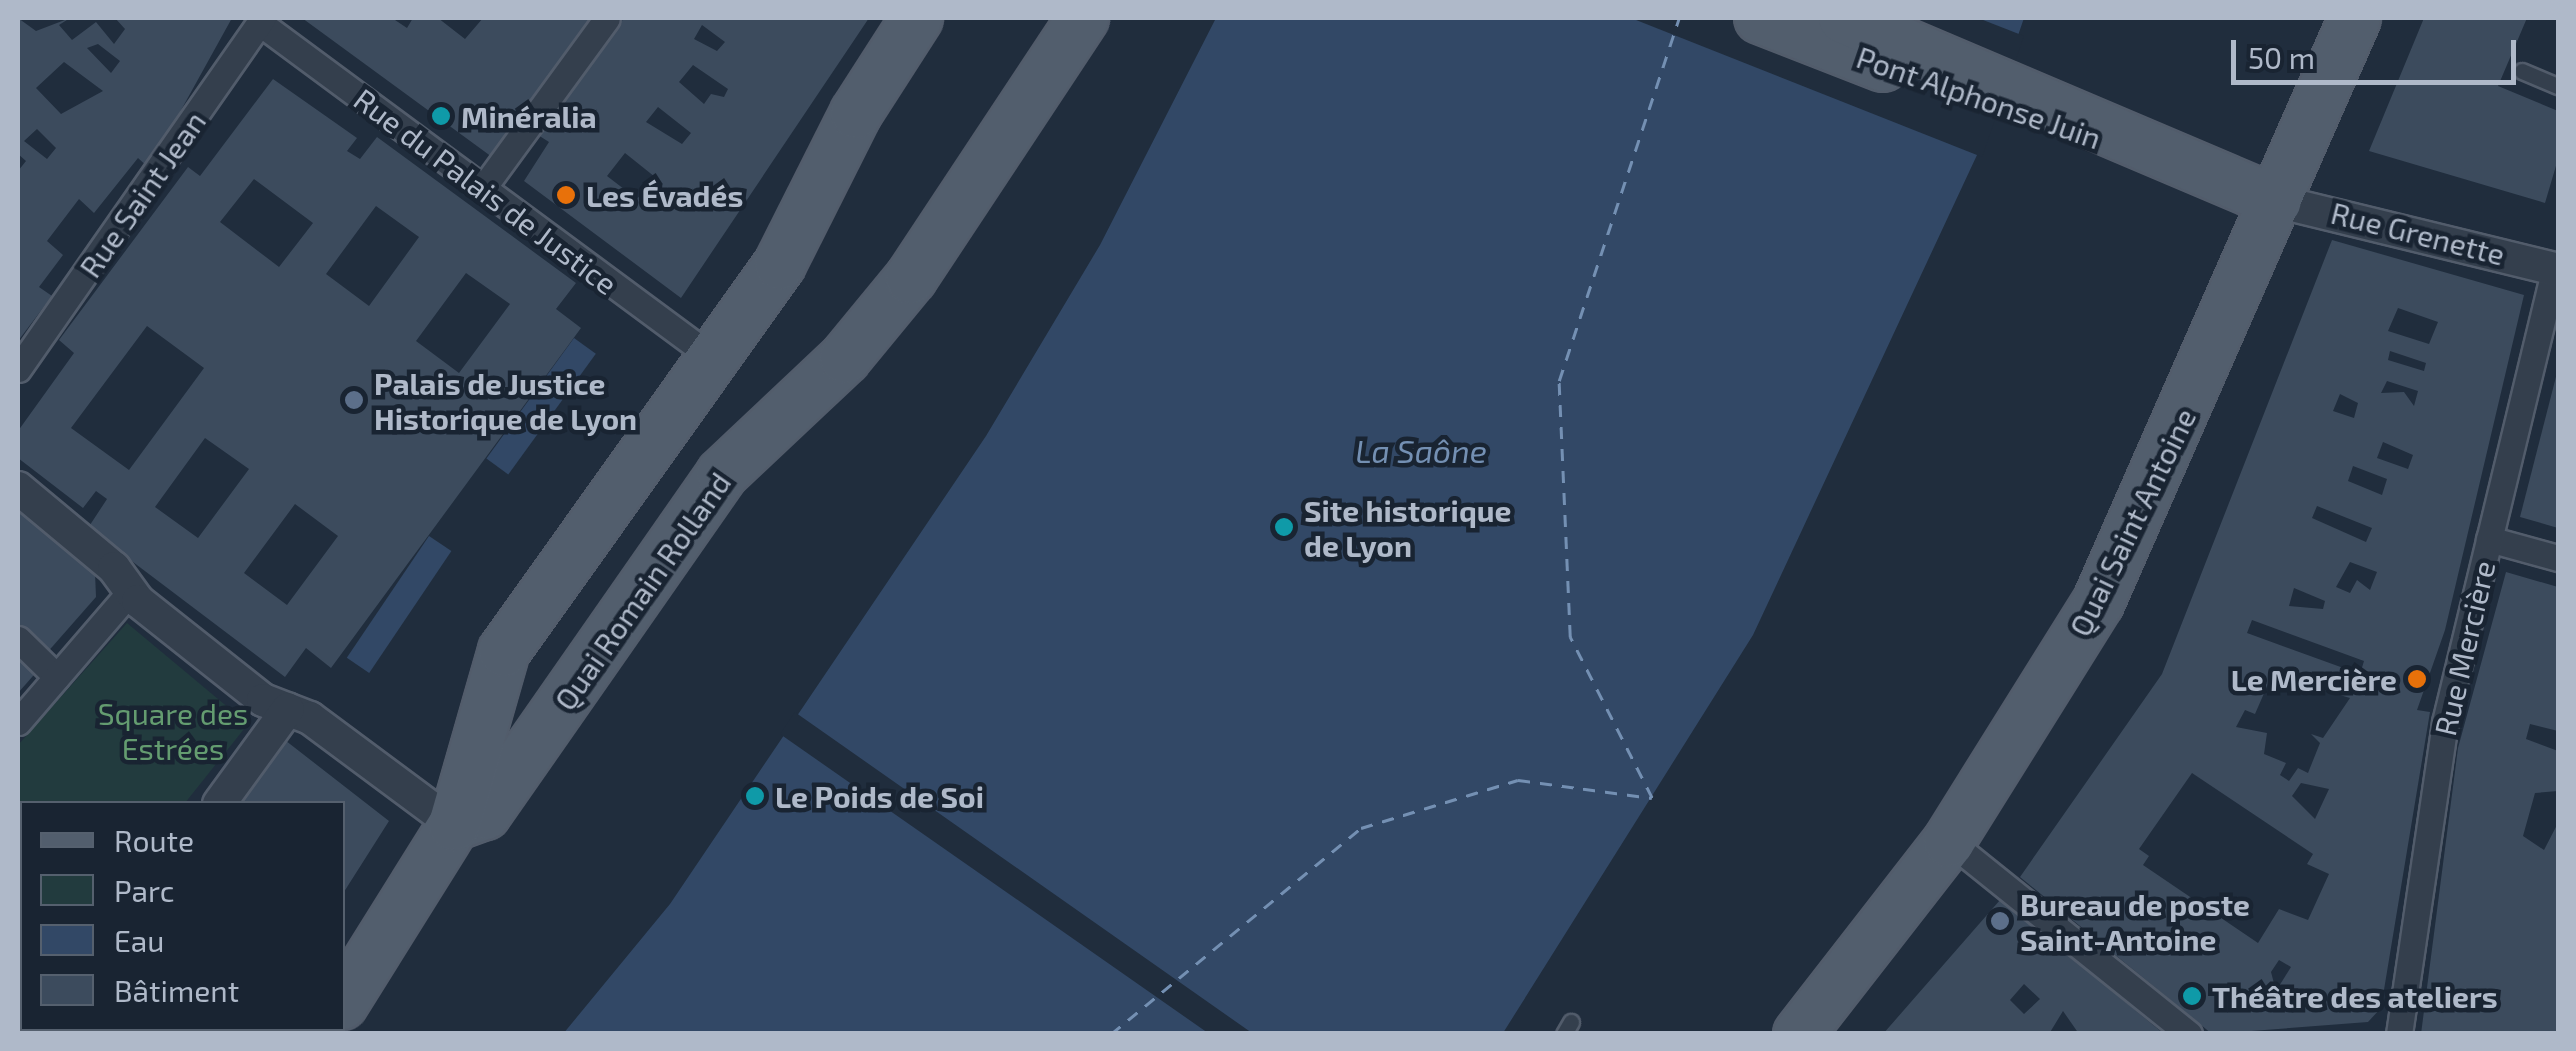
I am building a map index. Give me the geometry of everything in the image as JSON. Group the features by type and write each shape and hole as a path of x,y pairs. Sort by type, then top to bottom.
{"main road":[{"name":"Quai Romain Rolland","path":"345,999 454,824 504,650 780,264 856,113 918,18"},
{"name":"Quai Romain Rolland","path":"454,824 485,814 722,474 845,358 911,278 1083,18"},
{"name":"Pont Alphonse Juin","path":"1760,18 2276,202"},
{"name":"Pont Alphonse Juin","path":"1844,18 2144,152"},
{"name":"Quai Saint Antoine","path":"1798,1034 1949,841 2098,603 2355,18"}],"street":[{"path":"486,184 607,18"},
{"name":"Rue du Palais de Justice","path":"262,20 486,184 713,358"},
{"name":"Rue Saint Jean","path":"18,369 262,20"},
{"name":"Rue Grenette","path":"2276,202 2557,269"},
{"name":"Rue Mercière","path":"2399,1034 2445,722 2557,269"},
{"path":"18,488 130,592 263,700 288,709 454,824"},
{"path":"2489,538 2558,558"},
{"path":"18,722 130,592"},
{"path":"18,639 57,677"},
{"path":"220,801 288,709"},
{"path":"1949,841 2188,1034"}],"lane":[{"path":"2522,71 2558,86"}],"green space":[{"name":"Square des Estrées","path":"127,623 248,724 187,801 20,801 20,862 18,745"}],"water":[{"name":"La Saône","path":"1216,18 2024,18 1977,155 1753,635 1503,1033 563,1034 670,904 986,436 1100,245"},
{"path":"574,338 596,354 508,474 486,459"},
{"path":"429,536 451,551 369,673 347,658"}],"pier":[{"path":"1631,18 1978,18 2024,36 1982,157"},
{"path":"795,712 1252,1033 1208,1033 780,734"}],"building":[{"path":"18,18 36,31 70,18 59,25 72,40 96,22 114,44 125,29 115,18 232,18 149,168 138,158 94,213 79,199 47,241 63,255 39,287 52,296 18,341 18,171 26,161 18,154","holes":["98,44 120,61 111,73 87,48","64,62 103,91 61,114 36,88","37,129 56,148 47,159 24,141"]},
{"path":"302,18 392,18 407,28 413,18 438,18 465,39 483,18 590,18 492,157"},
{"path":"624,18 869,18 681,298 524,181 549,142 538,135","holes":["702,25 725,42 717,51 694,39","693,65 728,89 724,97 711,94 704,104 679,82","658,107 691,133 682,144 646,122","625,153 655,177 637,199 607,176"]},
{"path":"2424,18 2527,18 2498,86 2558,111 2558,159 2545,203 2369,151"},
{"name":"Palais de Justice Historique de Lyon","path":"273,79 357,138 347,151 360,159 377,137 576,283 556,309 581,328 331,668 306,648 285,677 88,528 107,499 96,491 83,508 18,458 18,431 74,353 59,340 188,167 200,176","holes":["254,179 313,223 279,267 220,222","376,206 419,237 369,306 326,274","466,273 510,304 459,373 416,341","147,326 204,368 129,470 71,428","205,438 249,469 198,538 155,507","295,504 338,536 287,605 244,573"]},
{"path":"2332,240 2524,295 2445,630 2417,710 2430,712 2381,1008 2368,1022 2212,1034 2020,877 2162,674","holes":["2398,308 2438,322 2429,344 2388,331","2390,351 2426,363 2424,371 2388,360","2387,381 2418,391 2414,406 2404,392 2381,393","2340,394 2358,403 2354,418 2333,411","2383,442 2413,455 2408,469 2377,458","2353,466 2387,479 2382,495 2348,481","2317,506 2372,528 2366,542 2312,518","2350,562 2377,572 2370,590 2357,580 2350,593 2336,587","2294,588 2325,601 2323,609 2289,606","2252,620 2364,661 2360,674 2247,633","2272,675 2350,698 2323,738 2311,734 2320,743 2308,773 2298,768 2289,781 2280,775 2286,763 2264,754 2267,733 2236,727 2245,710 2255,714","2192,773 2313,854 2307,864 2329,874 2308,920 2279,909 2258,943 2143,865 2149,856 2139,849","2301,783 2329,789 2315,819 2292,796","2279,960 2291,967 2276,991 2271,972"]},
{"path":"2558,369 2558,528 2520,517"},
{"path":"18,508 95,573 96,597 45,655 18,629"},
{"path":"2506,572 2558,587 2558,731 2530,724 2526,739 2558,751 2558,791 2535,793 2523,836 2544,850 2558,823 2558,1034 2421,1034 2458,748"},
{"path":"18,646 40,668 18,693"},
{"path":"281,737 389,821 345,890 345,801 232,801"},
{"path":"2000,900 2164,1034 2079,1034 2063,1011 2049,1034 1883,1034","holes":["2024,984 2040,999 2024,1014 2010,1000"]},
{"path":"124,1031 190,1031 123,1034"}],"ferry route":[{"path":"1111,1034 1361,828 1518,780 1652,798 1570,637 1559,381 1679,18"}],"place":[{"name":"Minéralia","path":"441,116"},
{"name":"Les Évadés","path":"566,195"},
{"name":"Palais de Justice Historique de Lyon","path":"354,400"},
{"name":"Site historique de Lyon","path":"1284,527"},
{"name":"Le Mercière","path":"2417,679"},
{"name":"Le Poids de Soi","path":"755,796"},
{"name":"Bureau de poste Saint-Antoine","path":"2000,921"},
{"name":"Théâtre des ateliers","path":"2192,996"}]}
